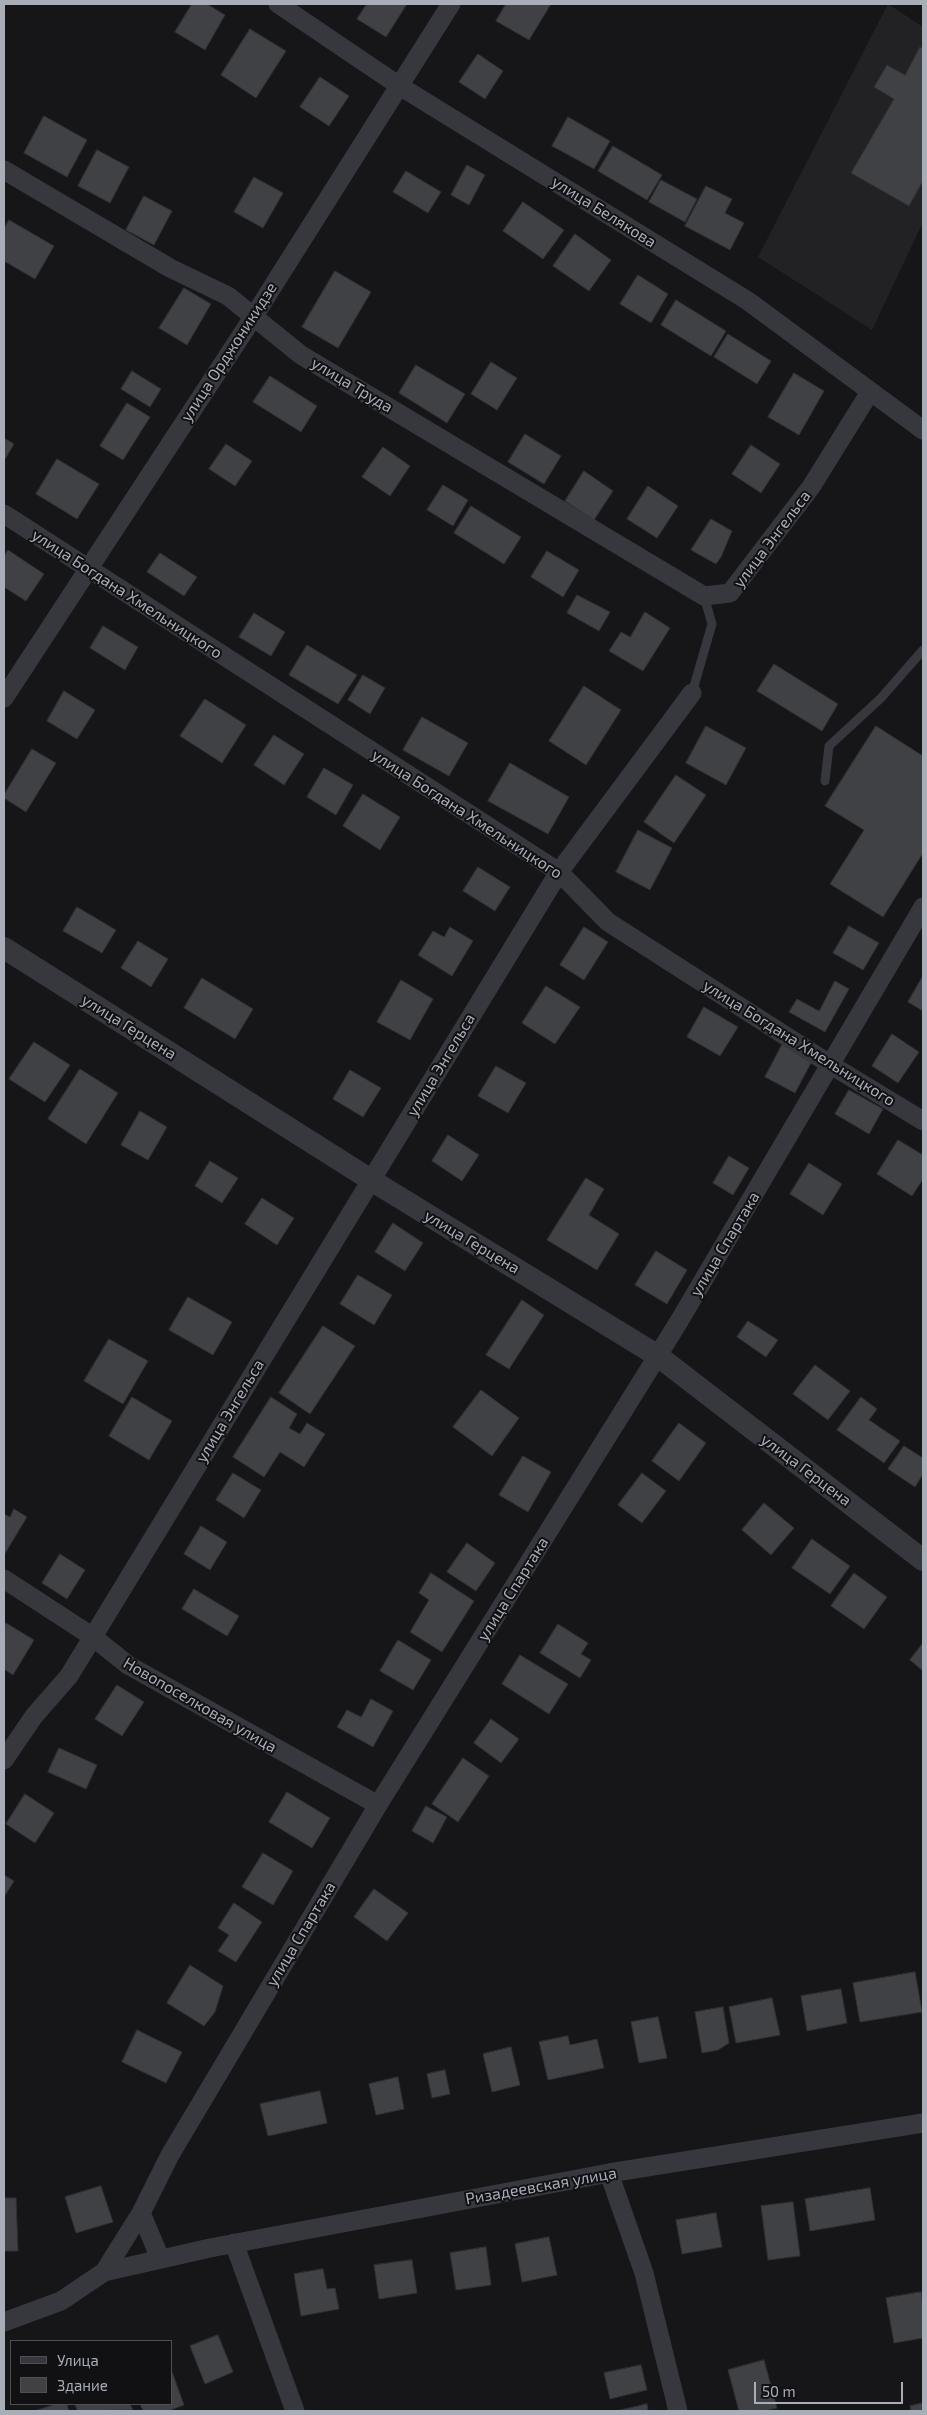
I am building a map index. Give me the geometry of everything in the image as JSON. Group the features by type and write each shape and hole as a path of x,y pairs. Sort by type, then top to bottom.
{"street":[{"name":"улица Белякова","path":"278,4 398,85 748,301 923,430"},
{"name":"улица Орджоникидзе","path":"4,698 254,316 398,85 451,4"},
{"name":"улица Труда","path":"4,170 170,268 228,296 301,354 704,596"},
{"name":"улица Энгельса","path":"704,596 730,593 811,487 870,392"},
{"name":"улица Богдана Хмельницкого","path":"4,514 559,872 608,922 831,1065 923,1121"},
{"name":"улица Энгельса","path":"4,1760 34,1716 69,1676 559,872 692,693"},
{"name":"улица Спартака","path":"104,2272 141,2213 165,2164 378,1805 658,1356 923,906"},
{"name":"улица Герцена","path":"4,948 371,1180 658,1356 923,1560"},
{"name":"Новопоселковая улица","path":"4,1579 93,1637 128,1665 378,1805"},
{"name":"Ризадеевская улица","path":"4,2322 61,2301 104,2272 160,2258 609,2173 923,2124"},
{"path":"609,2173 644,2273 678,2411"},
{"path":"141,2213 160,2258"},
{"path":"234,2243 295,2411"}],"lane":[{"name":"улица Энгельса","path":"692,693 712,624 704,596"},
{"path":"825,781 829,746 881,698 923,650"}],"shaded area":[{"path":"888,4 923,27 923,222 872,330 758,257"}],"building":[{"path":"192,4 207,4 225,15 205,50 175,32"},
{"path":"367,4 407,4 386,37 357,19"},
{"path":"506,4 551,4 529,40 496,21"},
{"path":"250,29 286,51 256,98 221,75"},
{"path":"920,47 923,49 923,181 909,206 851,173 894,99 874,87 887,65 905,75"},
{"path":"478,54 503,71 485,99 459,82"},
{"path":"320,77 349,96 329,126 300,107"},
{"path":"44,116 87,140 67,177 24,153"},
{"path":"568,117 610,141 594,169 552,146"},
{"path":"613,146 662,175 647,200 598,171"},
{"path":"97,150 129,167 110,203 78,186"},
{"path":"467,165 485,175 469,205 451,195"},
{"path":"406,171 441,192 428,213 393,192"},
{"path":"254,177 283,193 263,228 234,212"},
{"path":"661,180 697,199 685,222 649,202"},
{"path":"706,186 732,199 725,213 744,223 730,250 685,226"},
{"path":"144,196 172,211 154,245 126,230"},
{"path":"523,202 564,230 543,259 503,231"},
{"path":"9,220 54,246 35,279 4,261 4,229"},
{"path":"575,234 611,260 589,291 553,266"},
{"path":"335,271 371,292 338,348 302,327"},
{"path":"638,275 668,294 651,323 620,304"},
{"path":"184,288 211,304 187,345 159,328"},
{"path":"676,300 726,331 711,356 661,325"},
{"path":"728,334 771,361 757,384 714,357"},
{"path":"491,362 517,378 497,410 471,394"},
{"path":"416,365 465,394 447,423 399,393"},
{"path":"132,371 161,389 150,407 121,389"},
{"path":"794,373 824,391 799,435 768,417"},
{"path":"270,376 317,406 301,432 253,402"},
{"path":"127,403 150,417 123,460 100,446"},
{"path":"525,434 561,456 544,484 508,462"},
{"path":"4,438 14,444 4,461"},
{"path":"226,444 252,461 235,486 209,469"},
{"path":"751,445 780,464 761,493 732,474"},
{"path":"383,447 410,466 390,496 362,477"},
{"path":"57,459 99,484 77,519 36,494"},
{"path":"584,471 613,491 594,520 565,501"},
{"path":"443,485 468,500 453,526 427,510"},
{"path":"648,486 678,506 657,538 627,519"},
{"path":"471,506 521,537 504,564 454,533"},
{"path":"711,519 732,531 716,564 691,550"},
{"path":"8,550 44,574 26,601 4,587 4,557"},
{"path":"547,551 579,570 563,597 531,577"},
{"path":"160,553 197,577 184,596 147,572"},
{"path":"577,595 610,612 599,631 567,613"},
{"path":"645,612 670,628 643,671 609,651 621,632 630,637"},
{"path":"254,613 285,632 271,656 239,637"},
{"path":"103,626 138,647 125,670 90,648"},
{"path":"307,645 357,675 338,704 289,675"},
{"path":"774,664 838,704 822,731 757,691"},
{"path":"363,675 385,688 370,714 348,700"},
{"path":"584,686 621,710 586,765 549,741"},
{"path":"64,691 95,710 77,739 47,721"},
{"path":"205,699 246,725 222,763 180,736"},
{"path":"422,717 468,743 449,776 403,750"},
{"path":"706,726 746,748 726,785 686,763"},
{"path":"876,726 923,756 923,853 883,917 830,884 864,830 825,806"},
{"path":"274,735 304,754 284,785 254,765"},
{"path":"32,749 56,763 26,812 4,798 4,795"},
{"path":"510,763 569,797 548,834 488,801"},
{"path":"324,768 353,785 336,815 307,797"},
{"path":"676,775 706,795 674,843 644,822"},
{"path":"363,794 400,817 380,850 343,826"},
{"path":"638,830 672,848 650,890 616,872"},
{"path":"478,867 510,887 495,911 463,891"},
{"path":"77,907 116,930 102,953 63,931"},
{"path":"849,926 879,943 863,970 833,953"},
{"path":"450,927 473,941 452,976 418,955 433,931 444,937"},
{"path":"584,927 608,942 584,980 560,965"},
{"path":"138,941 168,959 151,987 121,968"},
{"path":"923,976 923,1011 908,1002"},
{"path":"202,978 253,1009 235,1039 184,1008"},
{"path":"401,980 433,999 410,1040 377,1022"},
{"path":"835,981 849,989 825,1032 789,1012 797,999 819,1011"},
{"path":"546,986 580,1007 555,1044 522,1023"},
{"path":"704,1007 738,1027 720,1056 687,1037"},
{"path":"892,1034 919,1052 898,1083 872,1066"},
{"path":"34,1042 70,1065 45,1102 9,1079"},
{"path":"783,1043 813,1059 795,1093 765,1077"},
{"path":"496,1066 526,1083 508,1113 478,1096"},
{"path":"80,1069 118,1093 86,1144 48,1119"},
{"path":"350,1070 381,1088 363,1117 333,1099"},
{"path":"849,1090 883,1109 869,1134 835,1114"},
{"path":"140,1111 167,1127 148,1160 121,1145"},
{"path":"448,1135 479,1155 462,1181 432,1161"},
{"path":"898,1140 923,1155 923,1179 912,1196 877,1174"},
{"path":"729,1156 749,1168 733,1195 713,1183"},
{"path":"210,1161 238,1178 222,1203 195,1186"},
{"path":"809,1163 842,1184 823,1215 790,1194"},
{"path":"586,1178 604,1189 589,1215 619,1234 597,1270 547,1240"},
{"path":"262,1198 294,1218 277,1245 245,1224"},
{"path":"393,1223 423,1243 405,1271 375,1252"},
{"path":"656,1251 687,1270 667,1304 635,1285"},
{"path":"358,1275 392,1295 374,1325 340,1304"},
{"path":"188,1297 232,1322 213,1355 169,1330"},
{"path":"522,1300 544,1315 509,1369 486,1355"},
{"path":"748,1321 778,1340 766,1357 737,1337"},
{"path":"323,1326 355,1346 310,1414 279,1393"},
{"path":"109,1339 148,1361 123,1404 84,1381"},
{"path":"815,1365 850,1391 828,1420 793,1394"},
{"path":"481,1390 519,1418 492,1456 453,1427"},
{"path":"132,1397 172,1421 149,1460 109,1436"},
{"path":"271,1397 297,1414 289,1428 300,1434 307,1423 325,1434 304,1467 280,1452 264,1477 233,1457"},
{"path":"861,1397 877,1409 869,1420 900,1441 884,1463 837,1430"},
{"path":"679,1423 706,1443 679,1481 652,1461"},
{"path":"904,1446 923,1458 923,1474 915,1487 888,1469"},
{"path":"523,1456 551,1472 528,1512 499,1495"},
{"path":"233,1473 261,1490 244,1518 216,1500"},
{"path":"642,1473 666,1491 642,1523 618,1505"},
{"path":"764,1503 794,1528 771,1555 742,1530"},
{"path":"14,1509 27,1517 4,1555 4,1514 10,1517"},
{"path":"201,1526 227,1542 210,1570 184,1554"},
{"path":"812,1539 850,1566 830,1594 792,1568"},
{"path":"467,1543 495,1563 476,1591 447,1572"},
{"path":"60,1554 85,1570 67,1599 42,1583"},
{"path":"431,1573 474,1601 442,1652 410,1632 429,1600 419,1593"},
{"path":"854,1573 887,1597 864,1629 831,1606"},
{"path":"194,1589 239,1616 227,1636 182,1609"},
{"path":"6,1623 34,1640 13,1675 4,1669 4,1626"},
{"path":"558,1624 588,1643 581,1654 591,1660 580,1678 540,1653"},
{"path":"398,1640 431,1660 413,1690 380,1671"},
{"path":"923,1643 923,1671 910,1660"},
{"path":"520,1655 568,1684 549,1714 502,1684"},
{"path":"117,1685 144,1702 122,1736 95,1719"},
{"path":"371,1699 393,1711 373,1747 337,1727 347,1710 361,1717"},
{"path":"491,1719 519,1739 501,1763 474,1743"},
{"path":"59,1748 97,1765 86,1789 48,1772"},
{"path":"463,1758 489,1776 458,1822 432,1804"},
{"path":"287,1792 330,1818 312,1848 269,1822"},
{"path":"25,1794 54,1813 35,1843 6,1824"},
{"path":"426,1806 447,1817 433,1843 412,1831"},
{"path":"263,1853 293,1871 273,1905 242,1887"},
{"path":"4,1875 14,1881 4,1897"},
{"path":"374,1889 408,1913 387,1941 354,1917"},
{"path":"234,1903 262,1922 236,1962 218,1951 229,1935 218,1928"},
{"path":"190,1965 223,1986 215,2012 204,2026 167,2003"},
{"path":"915,1972 922,2012 860,2022 853,1983"},
{"path":"841,1989 847,2023 807,2031 801,1996"},
{"path":"772,1998 780,2035 736,2043 729,2007"},
{"path":"723,2007 729,2043 718,2050 702,2053 695,2012"},
{"path":"658,2017 667,2058 639,2063 631,2022"},
{"path":"137,2030 182,2052 166,2083 122,2062"},
{"path":"568,2036 570,2045 597,2039 604,2068 548,2080 539,2042"},
{"path":"511,2047 520,2085 492,2092 483,2054"},
{"path":"445,2070 450,2094 432,2098 427,2074"},
{"path":"398,2077 404,2109 376,2115 369,2084"},
{"path":"320,2091 327,2123 268,2136 260,2104"},
{"path":"101,2186 113,2222 76,2233 65,2197"},
{"path":"870,2188 875,2220 810,2231 805,2199"},
{"path":"4,2198 16,2198 18,2251 4,2251"},
{"path":"793,2202 800,2256 768,2260 761,2206"},
{"path":"716,2213 722,2247 682,2254 676,2220"},
{"path":"549,2237 557,2275 522,2282 515,2244"},
{"path":"486,2247 491,2285 456,2290 450,2253"},
{"path":"412,2260 417,2293 379,2299 374,2265"},
{"path":"323,2269 327,2289 335,2288 339,2309 301,2316 294,2274"},
{"path":"921,2292 923,2338 894,2343 886,2298"},
{"path":"218,2335 233,2372 205,2384 190,2346"},
{"path":"764,2360 777,2408 764,2411 739,2411 728,2370"},
{"path":"641,2365 647,2390 610,2399 604,2373"},
{"path":"172,2372 184,2405 168,2411 143,2411 140,2405 172,2405"},
{"path":"923,2403 923,2411 911,2411 910,2406"},
{"path":"647,2404 648,2411 617,2411"},
{"path":"53,2405 67,2405 69,2411 35,2411"},
{"path":"75,2405 130,2405 133,2410 78,2411"}]}
